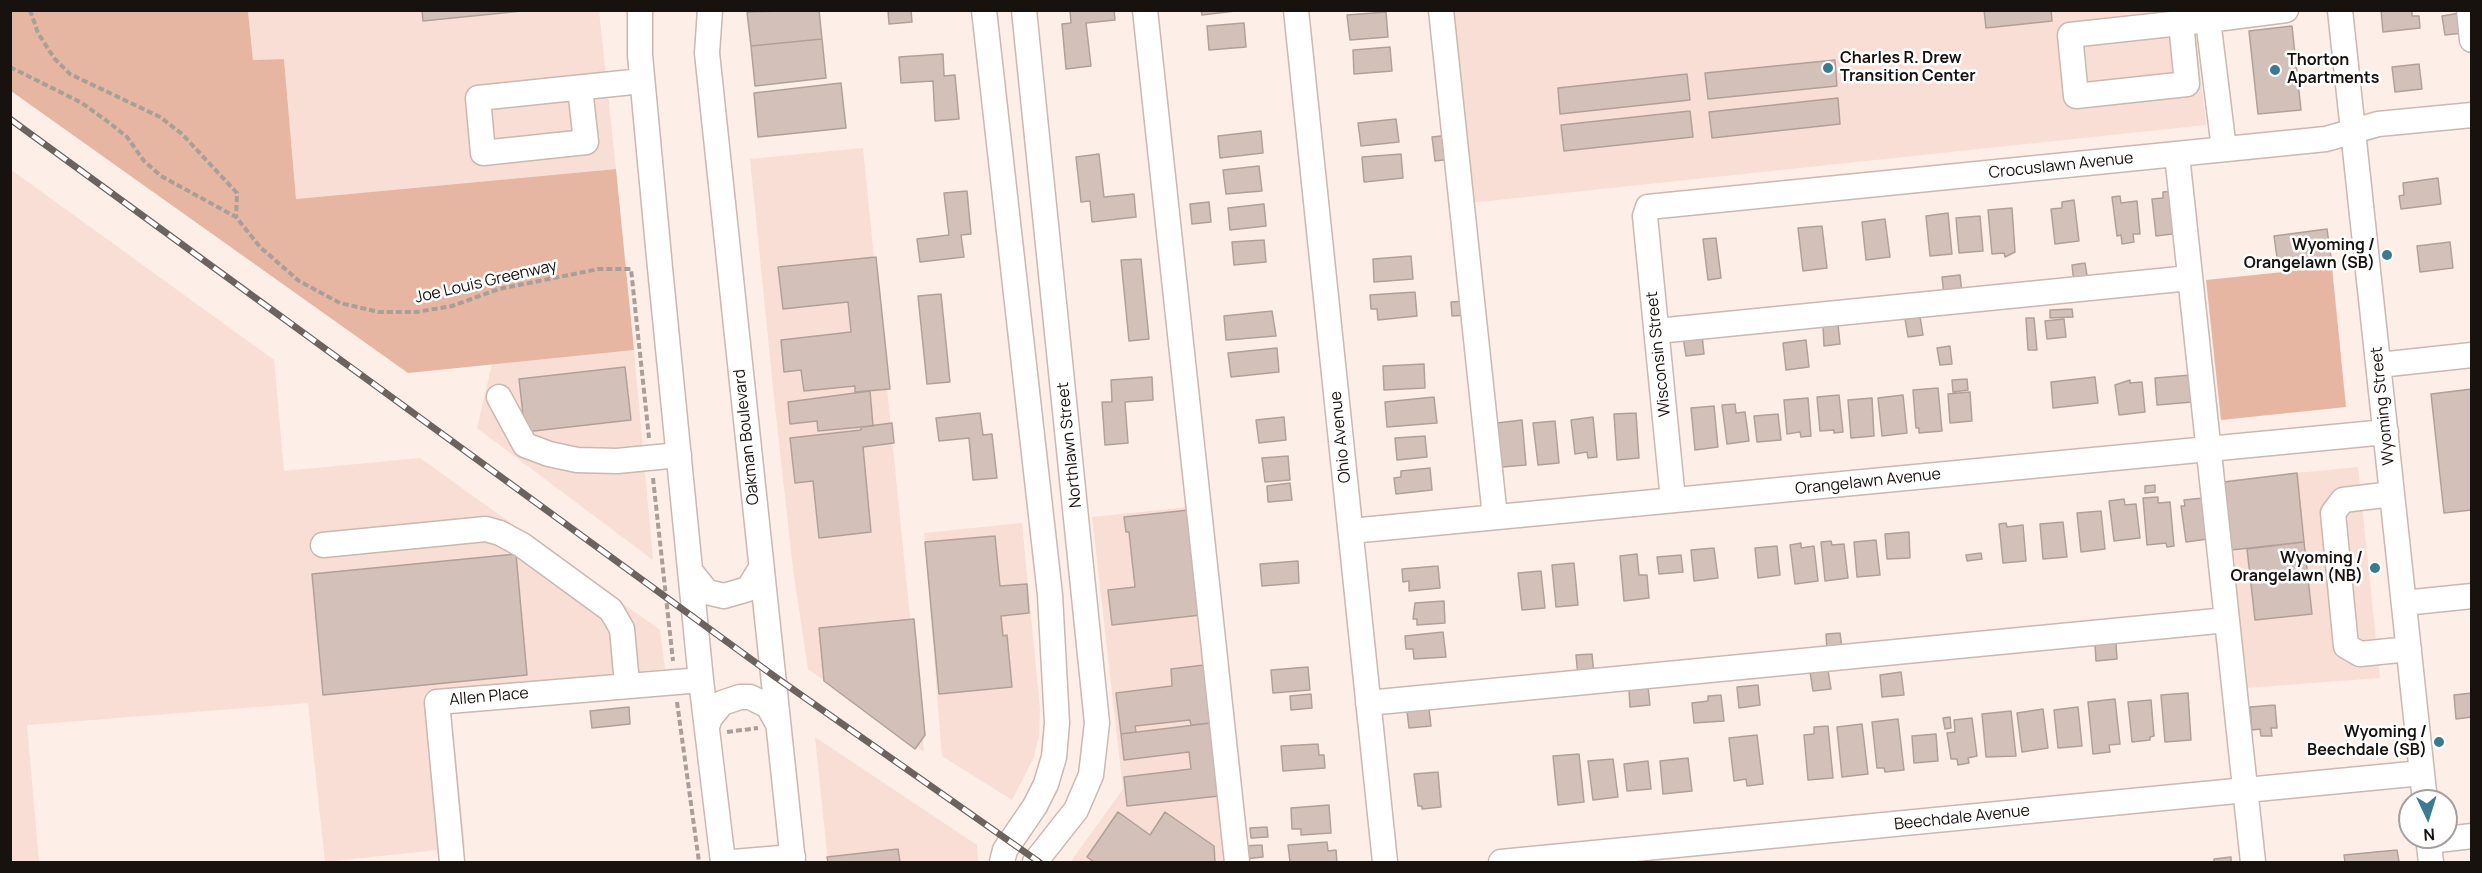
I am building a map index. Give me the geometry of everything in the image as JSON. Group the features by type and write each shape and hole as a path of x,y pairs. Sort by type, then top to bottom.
{"street":[{"name":"Oakman Boulevard","path":"710,10 706,53 761,568 772,725 793,860"},
{"path":"984,10 1050,595 1057,723 1054,757 1035,806 1005,850 1002,862"},
{"name":"Northlawn Street","path":"1024,10 1097,723 1093,767 1076,810 1035,862"},
{"path":"1145,10 1237,862"},
{"name":"Ohio Avenue","path":"1296,10 1385,862"},
{"path":"1441,10 1495,517"},
{"path":"2181,23 2187,84 2076,96 2070,35 2286,10"},
{"name":"Wyoming Street","path":"2340,10 2424,789"},
{"path":"2469,10 2472,40"},
{"path":"638,16 642,81 701,680 715,730 723,862"},
{"path":"2208,20 2224,149"},
{"path":"580,88 586,142 483,153 477,98 642,81"},
{"name":"Crocuslawn Avenue","path":"1648,207 2326,139 2378,124 2472,115"},
{"path":"998,136 1037,131"},
{"path":"2177,155 2253,862"},
{"name":"Wisconsin Street","path":"1648,207 1645,216 1673,500"},
{"path":"1657,331 2190,278"},
{"path":"2379,365 2472,355"},
{"path":"499,397 525,445 549,454 577,460 617,461 680,455"},
{"name":"Orangelawn Avenue","path":"1351,531 2386,432"},
{"path":"2392,494 2343,500 2333,513 2346,646 2360,654 2409,649"},
{"path":"323,545 486,529 500,533 522,545 611,610 622,629 627,684"},
{"path":"691,572 707,592 724,596 748,589 761,568"},
{"path":"1050,595 1085,591"},
{"path":"2404,603 2472,596"},
{"path":"1368,703 2228,620"},
{"name":"Allen Place","path":"452,862 437,702 627,684 701,680"},
{"path":"1055,690 1094,686"},
{"path":"715,730 710,718 722,703 740,697 750,697 768,706 772,725"},
{"name":"Beechdale Avenue","path":"1501,862 2422,773"},
{"path":"1035,806 1065,825"},
{"path":"733,862 793,860"}],"path":[{"path":"30,10 38,33 54,58 70,75 160,117 182,134 237,193 236,217"},
{"name":"Joe Louis Greenway","path":"10,67 82,103 128,137 144,161 161,176 236,217 260,246 299,281 340,303 379,312 416,312 452,306 499,289 599,269 631,269"},
{"path":"674,681 699,862"},
{"path":"715,730 772,725"}],"shaded area":[{"path":"11,10 248,11 253,60 284,59 296,199 616,169 634,350 408,373 11,91"},
{"path":"248,11 599,11 616,169 296,199 284,59 253,60"},
{"name":"Charles R. Drew Transition Center","path":"1450,11 2193,11 2206,125 1469,203"},
{"path":"863,148 924,752 808,669 793,569 774,397 750,159"},
{"path":"10,169 274,360 284,471 420,458 660,630 665,669 449,690 465,847 325,862 308,703 27,725 39,862 11,862"},
{"path":"2332,267 2346,407 2221,420 2206,280"},
{"path":"634,350 653,560 477,428 492,364"},
{"path":"2358,467 2380,678 2246,688 2227,480"},
{"path":"1189,507 1227,862 1075,862 1072,860 1123,789 1092,517"},
{"path":"1022,523 1040,709 1039,735 1034,757 1012,800 942,756 924,533"},
{"path":"815,737 977,845 978,862 828,862"}],"building":[{"path":"422,10 532,10 423,21"},
{"path":"819,10 822,39 751,46 747,12"},
{"path":"888,10 911,10 912,22 889,24"},
{"path":"1070,10 1114,10 1115,20 1086,23 1091,66 1066,69 1062,24 1071,23"},
{"path":"1201,10 1244,10 1202,15"},
{"path":"1984,10 2051,10 2052,21 1986,28"},
{"path":"2381,10 2412,10 2412,16 2419,16 2420,28 2383,32"},
{"path":"1386,12 1388,37 1350,40 1347,15"},
{"path":"2460,13 2463,33 2445,35 2442,16"},
{"path":"1244,23 1246,47 1209,50 1207,26"},
{"name":"Thorton Apartments","path":"2292,26 2301,110 2258,114 2249,31"},
{"path":"822,39 826,78 755,86 751,46"},
{"path":"1390,47 1392,71 1354,74 1353,50"},
{"path":"943,54 944,76 955,75 959,119 935,121 933,81 901,83 899,57"},
{"path":"1835,60 1837,86 1708,99 1705,73"},
{"path":"2419,64 2422,89 2395,92 2392,67"},
{"path":"1687,74 1690,100 1560,114 1558,88"},
{"path":"841,83 846,128 758,137 754,93"},
{"path":"1838,98 1840,124 1712,138 1709,112"},
{"path":"1690,111 1693,137 1564,151 1561,125"},
{"path":"1396,119 1399,142 1361,146 1358,123"},
{"path":"1261,131 1263,153 1220,158 1218,136"},
{"path":"1449,135 1452,159 1435,161 1432,137"},
{"path":"1099,154 1104,197 1134,194 1136,217 1092,222 1090,201 1081,202 1076,157"},
{"path":"1401,154 1403,178 1364,182 1362,157"},
{"path":"1259,166 1262,191 1226,194 1223,170"},
{"path":"2438,178 2441,204 2401,209 2399,196 2404,195 2403,183"},
{"path":"967,191 971,234 961,235 964,257 920,262 917,239 949,235 944,193"},
{"path":"2175,191 2180,233 2156,236 2152,199 2163,198 2163,192"},
{"path":"2120,196 2121,203 2137,201 2140,234 2133,234 2134,242 2122,244 2121,235 2117,236 2112,197"},
{"path":"2074,200 2079,241 2055,244 2051,209 2062,208 2062,202"},
{"path":"1209,202 1211,222 1192,224 1190,204"},
{"path":"1264,204 1266,226 1230,230 1228,208"},
{"path":"2012,208 2015,252 2005,257 2004,253 1992,254 1988,210"},
{"path":"1948,213 1952,254 1930,256 1926,216"},
{"path":"1980,216 1983,251 1959,253 1956,218"},
{"path":"1885,219 1890,257 1866,260 1862,222"},
{"path":"1822,226 1827,268 1803,271 1798,228"},
{"path":"2327,229 2331,258 2278,265 2274,236"},
{"path":"1716,238 1721,278 1708,280 1703,239"},
{"path":"1264,240 1266,262 1234,265 1232,242"},
{"path":"2450,242 2453,268 2420,272 2417,246"},
{"path":"1411,256 1413,279 1374,282 1373,259"},
{"path":"876,257 890,389 855,392 855,386 804,391 801,370 784,372 781,340 851,332 848,302 783,309 778,267"},
{"path":"1141,259 1149,339 1129,341 1121,260"},
{"path":"2085,263 2088,281 2074,283 2072,265"},
{"path":"1960,275 1962,293 1944,295 1942,277"},
{"path":"1415,292 1417,316 1378,320 1377,309 1371,309 1370,295"},
{"path":"941,294 950,382 927,384 918,296"},
{"path":"1467,301 1468,315 1452,316 1451,302"},
{"path":"2072,309 2073,317 2050,318 2050,310"},
{"path":"1272,311 1276,336 1226,340 1224,316"},
{"path":"1920,317 1923,335 1908,337 1905,319"},
{"path":"2026,318 2034,318 2037,350 2028,350"},
{"path":"2064,319 2066,337 2047,339 2045,321"},
{"path":"1838,324 1840,344 1824,346 1823,326"},
{"path":"1702,335 1704,354 1686,356 1683,337"},
{"path":"1806,340 1809,367 1786,370 1783,343"},
{"path":"1950,346 1952,364 1940,365 1937,348"},
{"path":"1277,348 1279,372 1231,377 1228,353"},
{"path":"1424,364 1425,388 1384,390 1383,366"},
{"path":"625,367 631,420 525,432 519,379"},
{"path":"2191,375 2193,402 2157,405 2155,378"},
{"path":"1152,377 1153,400 1125,402 1128,443 1105,445 1102,402 1112,402 1111,380"},
{"path":"2095,377 2098,403 2053,408 2051,382"},
{"path":"1967,379 1968,390 1953,392 1952,380"},
{"path":"2130,380 2130,383 2142,382 2145,412 2119,415 2115,385"},
{"path":"1938,388 1942,431 1919,433 1919,428 1916,428 1913,390"},
{"path":"2472,389 2472,510 2444,513 2431,394"},
{"path":"870,391 873,426 818,431 817,421 790,424 788,402"},
{"path":"1970,392 1972,421 1950,423 1948,394"},
{"path":"1839,395 1843,432 1820,431 1817,397"},
{"path":"1903,395 1907,433 1882,436 1878,398"},
{"path":"1434,397 1437,423 1387,427 1385,402"},
{"path":"1808,398 1811,436 1801,437 1800,432 1787,434 1784,400"},
{"path":"1872,398 1874,436 1851,438 1848,400"},
{"path":"1735,404 1736,413 1745,412 1749,441 1727,444 1722,405"},
{"path":"1714,406 1718,447 1695,450 1691,408"},
{"path":"980,413 983,435 992,434 997,478 973,480 969,438 939,441 936,418"},
{"path":"1636,413 1639,458 1617,460 1614,414"},
{"path":"1778,414 1781,440 1757,442 1754,416"},
{"path":"1284,417 1286,440 1259,443 1256,420"},
{"path":"1593,417 1597,457 1588,458 1587,452 1575,454 1571,420"},
{"path":"1522,420 1526,465 1502,467 1497,423"},
{"path":"1555,421 1559,463 1538,465 1533,423"},
{"path":"892,423 894,443 863,447 871,532 819,538 813,481 795,483 790,438 861,430 861,427"},
{"path":"1425,436 1427,457 1397,460 1395,438"},
{"path":"1288,456 1290,480 1265,482 1262,458"},
{"path":"1430,468 1432,490 1396,494 1394,478 1401,477 1401,471"},
{"path":"2297,473 2304,542 2231,550 2224,482"},
{"path":"1290,483 1292,500 1268,502 1267,486"},
{"path":"2155,485 2155,492 2145,493 2145,486"},
{"path":"2158,497 2158,503 2170,502 2174,546 2167,547 2166,543 2147,545 2143,498"},
{"path":"2203,498 2208,539 2186,542 2181,506 2185,506 2184,500"},
{"path":"2124,499 2125,505 2136,504 2140,538 2114,541 2109,501"},
{"path":"1189,510 1201,615 1112,625 1108,590 1135,587 1129,532 1126,532 1124,517"},
{"path":"2101,511 2105,549 2081,552 2077,513"},
{"path":"2063,522 2067,557 2043,559 2040,524"},
{"path":"2006,523 2007,527 2023,525 2026,561 2003,563 1999,524"},
{"path":"1909,532 1910,558 1887,559 1885,534"},
{"path":"995,536 1000,586 1027,584 1029,613 1001,616 1003,636 1007,635 1012,687 939,694 925,542"},
{"path":"1876,540 1880,575 1857,577 1854,542"},
{"path":"1831,541 1832,545 1844,544 1848,578 1825,581 1821,542"},
{"path":"2304,542 2312,614 2255,620 2247,549"},
{"path":"1801,543 1801,548 1814,546 1818,581 1795,584 1790,545"},
{"path":"1777,546 1780,575 1758,578 1755,548"},
{"path":"1714,548 1718,578 1694,581 1691,550"},
{"path":"1981,553 1982,559 1967,561 1966,555"},
{"path":"516,554 527,675 323,695 312,574"},
{"path":"1637,554 1639,575 1647,575 1649,598 1624,601 1620,556"},
{"path":"1681,555 1683,572 1659,574 1657,557"},
{"path":"1298,561 1299,583 1262,586 1260,564"},
{"path":"1574,563 1578,605 1556,607 1552,565"},
{"path":"1438,566 1440,588 1409,591 1409,581 1403,582 1402,569"},
{"path":"1541,571 1545,608 1522,610 1518,573"},
{"path":"1444,601 1445,623 1417,625 1417,619 1413,619 1415,603"},
{"path":"914,619 925,735 915,749 824,681 819,628"},
{"path":"1443,632 1446,657 1414,659 1413,649 1406,649 1405,636"},
{"path":"1840,633 1842,649 1827,651 1826,634"},
{"path":"2116,643 2117,659 2096,661 2095,645"},
{"path":"1592,654 1594,676 1578,677 1576,655"},
{"path":"1204,665 1211,723 1191,725 1190,720 1135,726 1136,732 1121,734 1116,693 1172,686 1171,669"},
{"path":"1308,667 1310,690 1273,693 1271,670"},
{"path":"1828,670 1831,689 1813,691 1810,672"},
{"path":"1901,672 1904,695 1882,697 1880,675"},
{"path":"1758,685 1760,705 1739,708 1737,687"},
{"path":"1648,687 1650,705 1630,707 1629,689"},
{"path":"2188,693 2191,740 2165,742 2161,695"},
{"path":"2472,693 2472,717 2456,719 2454,695"},
{"path":"1311,694 1312,708 1291,710 1290,696"},
{"path":"1721,695 1724,721 1694,723 1692,703 1708,701 1708,696"},
{"path":"2115,699 2120,744 2109,745 2110,752 2093,754 2088,702"},
{"path":"2151,700 2154,736 2150,737 2150,740 2132,742 2128,702"},
{"path":"2275,705 2277,728 2271,728 2272,736 2261,736 2260,729 2252,730 2250,707"},
{"path":"629,707 630,724 592,728 590,711"},
{"path":"2078,707 2082,746 2058,748 2054,710"},
{"path":"1429,709 1431,726 1409,728 1407,711"},
{"path":"2043,709 2048,748 2022,752 2017,713"},
{"path":"2011,711 2016,756 1986,757 1982,714"},
{"path":"1950,717 1951,728 1945,729 1943,718"},
{"path":"1972,718 1977,756 1968,758 1969,763 1958,765 1957,759 1951,759 1947,733 1955,732 1954,720"},
{"path":"1898,719 1904,770 1885,772 1884,768 1877,768 1872,722"},
{"path":"1211,723 1219,796 1127,806 1124,777 1191,769 1189,752 1124,760 1121,734"},
{"path":"1862,724 1868,774 1842,777 1837,727"},
{"path":"1828,726 1833,778 1808,780 1804,735 1814,734 1814,727"},
{"path":"1936,734 1938,761 1914,763 1912,736"},
{"path":"1757,735 1763,784 1747,786 1746,779 1734,781 1729,738"},
{"path":"1318,744 1319,755 1324,755 1325,768 1283,771 1281,746"},
{"path":"1579,754 1584,802 1558,805 1553,756"},
{"path":"1688,758 1692,791 1663,794 1660,761"},
{"path":"1613,759 1618,797 1593,800 1588,761"},
{"path":"1648,761 1651,789 1627,791 1624,764"},
{"path":"1438,772 1441,807 1422,809 1422,806 1418,806 1414,774"},
{"path":"1329,805 1331,833 1301,835 1301,829 1292,829 1291,808"},
{"path":"1118,812 1150,835 1165,812 1214,846 1215,862 1094,862 1087,857"},
{"path":"1267,827 1268,837 1251,838 1250,828"},
{"path":"1327,842 1328,851 1336,850 1337,862 1290,862 1288,845"},
{"path":"1262,845 1263,857 1244,859 1243,846"},
{"path":"898,849 900,862 828,862 827,857"},
{"path":"2397,850 2399,862 2345,862 2344,855"},
{"path":"2231,857 2231,862 2214,862 2214,859"}],"railway":[{"path":"10,119 774,676 1039,862"}],"place":[{"name":"Charles R. Drew Transition Center","path":"1828,68"},
{"name":"Thorton Apartments","path":"2275,70"},
{"name":"Wyoming / Orangelawn (SB)","path":"2387,255"},
{"name":"Wyoming / Orangelawn (NB)","path":"2375,568"},
{"name":"Wyoming / Beechdale (SB)","path":"2439,742"}]}
